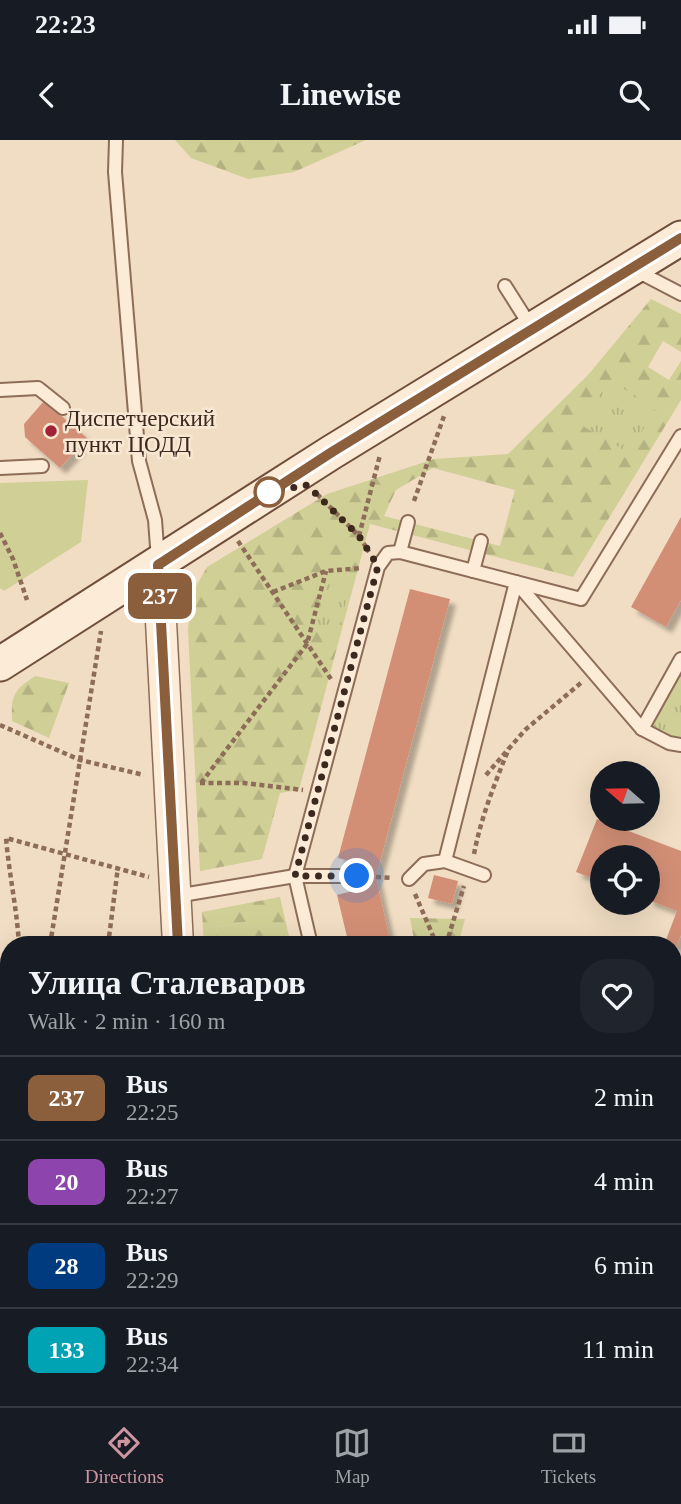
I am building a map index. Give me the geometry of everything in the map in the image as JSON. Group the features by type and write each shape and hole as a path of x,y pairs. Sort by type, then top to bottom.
{"main road":[{"path":"0,664 332,452 681,238"}],"street":[{"path":"158,565 178,936"}],"lane":[{"path":"116,140 115,172 139,461 155,520 158,565"},
{"path":"632,268 681,294"},
{"path":"505,286 533,330"},
{"path":"0,390 38,388 63,408"},
{"path":"309,936 295,876 378,566 387,553 400,552 581,599 681,436"},
{"path":"0,468 42,466"},
{"path":"400,552 408,522"},
{"path":"472,571 481,541"},
{"path":"516,582 642,729 669,743 681,745"},
{"path":"445,861 516,582"},
{"path":"642,729 681,659"},
{"path":"409,879 424,864 445,861 484,875"},
{"path":"176,896 295,876 357,876"}],"path":[{"path":"414,501 446,410"},
{"path":"359,536 382,449"},
{"path":"273,592 326,571 378,566 359,536 316,493"},
{"path":"231,531 343,697"},
{"path":"0,533 13,559 27,600"},
{"path":"201,783 307,643 326,571"},
{"path":"51,936 102,622"},
{"path":"459,806 525,730 594,672"},
{"path":"0,725 80,760 144,775"},
{"path":"449,936 489,797 509,748"},
{"path":"193,783 244,783 317,794"},
{"path":"18,936 6,838 149,877"},
{"path":"109,936 118,867"},
{"path":"376,877 409,879 433,936"}],"green space":[{"path":"175,140 366,140 294,172 248,179 191,158"},
{"path":"651,299 681,314 681,352 663,341 648,367 669,380 681,361 681,400 573,577 370,524 299,790 280,793 262,859 200,871 188,630 191,595 207,567 327,494 434,459 508,454 588,375","holes":["433,468 515,490 500,546 384,516 396,490"]},
{"path":"609,380 656,408 629,453 581,425"},
{"path":"88,480 81,542 4,591 0,588 0,483"},
{"path":"329,574 352,580 336,637 314,631"},
{"path":"681,666 681,740 647,726"},
{"path":"35,676 69,683 49,738 12,721 15,694"},
{"path":"280,897 289,936 249,936 247,922 216,927 218,936 203,936 202,912"},
{"path":"410,918 465,919 460,936 413,936"},
{"path":"248,922 250,936 218,936 216,927"}],"building":[{"name":"Диспетчерский пункт ЦОДД","path":"44,401 87,438 60,468 25,437 24,424"},
{"path":"681,517 681,600 666,627 631,607"},
{"path":"410,589 450,599 376,877 389,936 347,936 337,895 356,890 357,876 354,862 338,858"},
{"path":"592,831 628,831 681,851 681,936 667,936 677,911 660,905 660,845 590,845 590,877 576,872"},
{"path":"434,875 458,881 452,904 428,898"}],"bus line":[{"name":"237","path":"178,936 158,565 332,452 681,238"}],"place":[{"name":"Диспетчерский пункт ЦОДД","path":"51,431"}],"route":[{"path":"269,492 307,485 359,536 378,566 295,876 357,876"}]}
